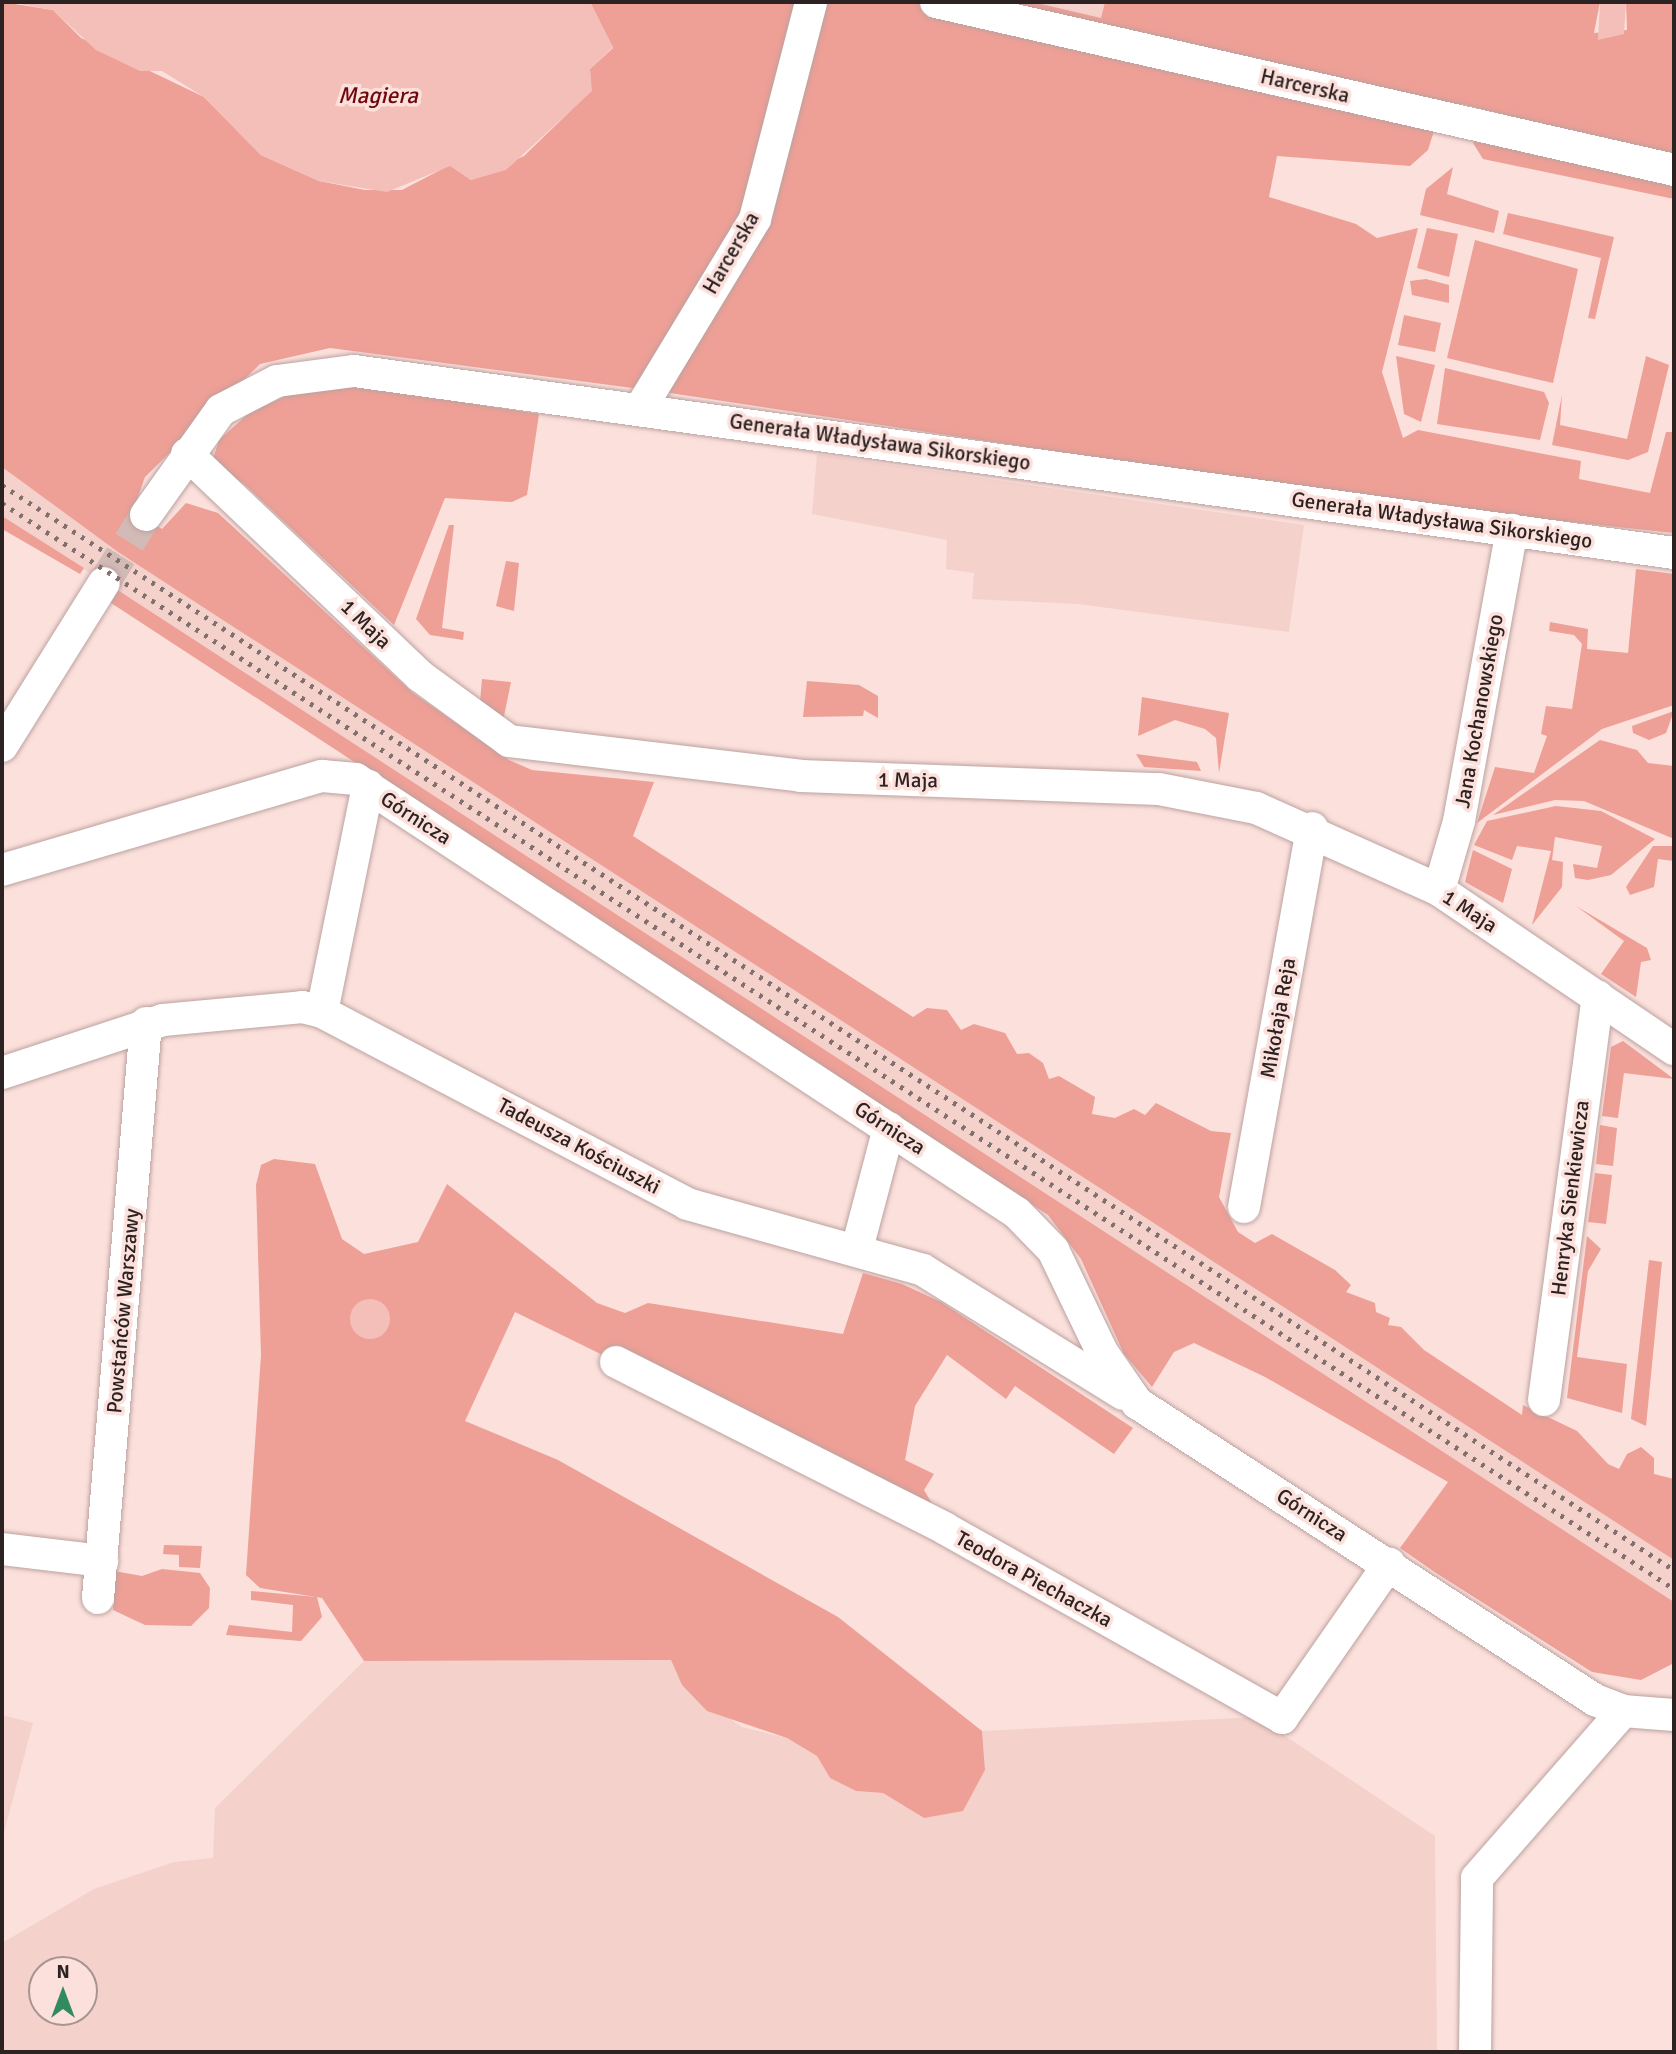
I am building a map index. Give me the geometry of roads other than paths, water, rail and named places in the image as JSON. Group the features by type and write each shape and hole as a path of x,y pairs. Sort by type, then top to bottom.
{"street":[{"name":"Harcerska","path":"640,409 755,219 811,2"},
{"name":"Harcerska","path":"936,2 1674,170"},
{"name":"Generała Władysława Sikorskiego","path":"146,515 221,410 248,393 323,371 393,374 1674,553"},
{"name":"1 Maja","path":"187,454 420,676 509,741 812,776 1159,789 1246,805 1311,828 1440,890 1674,1049"},
{"name":"Jana Kochanowskiego","path":"1440,890 1459,821 1512,530"},
{"path":"2,746 104,583"},
{"name":"Górnicza","path":"2,870 323,776 347,775 368,786 890,1128 1032,1225 1053,1250 1094,1334 1137,1404 1389,1564 1595,1700 1623,1710 1674,1715"},
{"path":"322,1012 368,786"},
{"name":"Mikołaja Reja","path":"1244,1207 1311,828"},
{"name":"Henryka Sienkiewicza","path":"1544,1400 1598,997"},
{"name":"Tadeusza Kościuszki","path":"2,1073 146,1023 302,1007 322,1012 687,1205 856,1249 923,1270 1137,1404"},
{"name":"Powstańców Warszawy","path":"98,1598 146,1023"},
{"path":"856,1249 890,1128"},
{"path":"1059,1353 1084,1351 1094,1334"},
{"name":"Teodora Piechaczka","path":"616,1362 944,1528 1282,1718 1389,1564"},
{"path":"2,1549 102,1561"},
{"path":"1475,2052 1477,1878 1623,1710"}],"water":[{"name":"Magiera","path":"9,2 590,2 613,47 590,69 592,91 506,170 471,180 450,166 387,192 319,181 261,155 204,97 162,71 140,71 96,50 53,10"},
{"path":"1600,2 1626,2 1624,34 1598,40"},
{"path":"370,1299 378,1300 384,1305 389,1311 389,1327 384,1333 378,1338 370,1339 362,1338 356,1333 351,1327 350,1319 351,1311 356,1305 362,1300"}],"tunnel":[{"path":"104,583 146,515"}],"railway":[{"path":"2,485 1674,1570"},
{"path":"2,503 1674,1589"}]}
